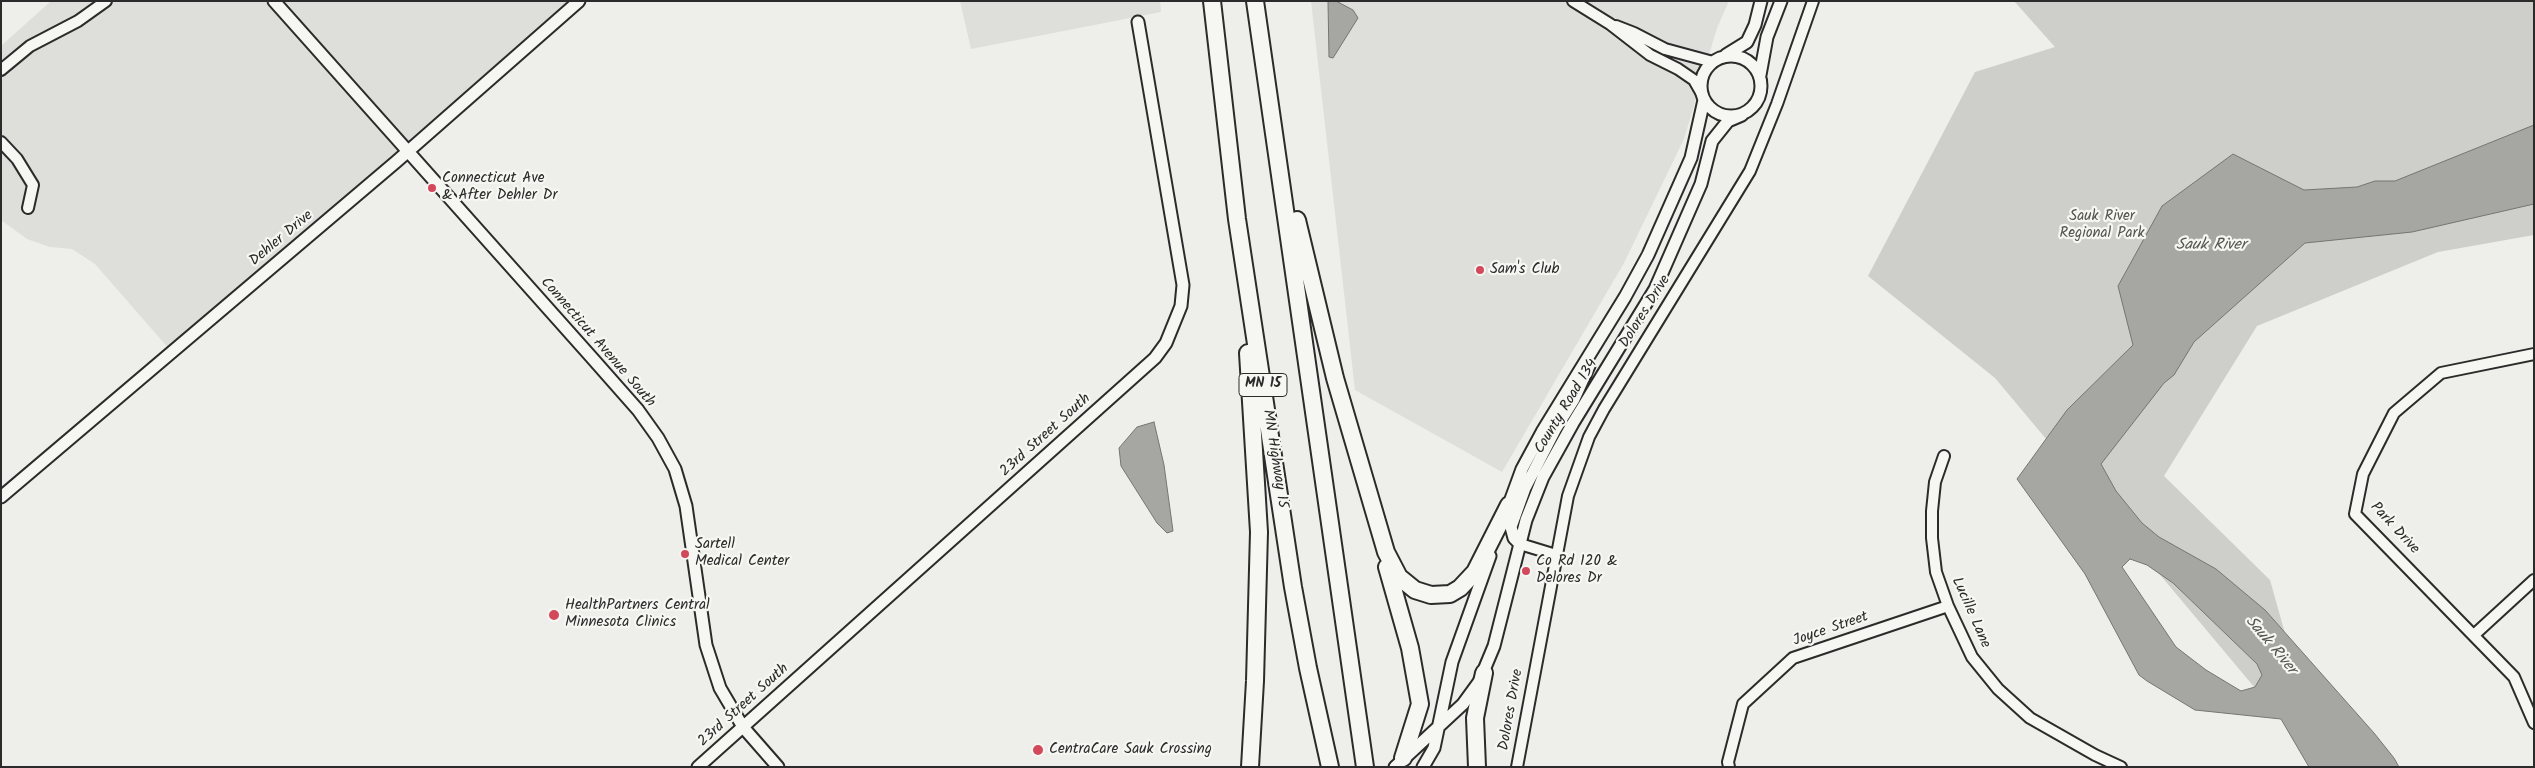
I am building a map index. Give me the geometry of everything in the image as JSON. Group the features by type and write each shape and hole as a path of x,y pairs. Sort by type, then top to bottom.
{"highway":[{"name":"MN Highway 15","path":"1212,1 1238,219 1294,587 1308,668 1330,767"},
{"name":"MN 15","path":"1255,1 1365,767"},
{"path":"1272,115 1318,313 1410,648 1420,704 1417,718 1399,762"},
{"path":"1238,219 1246,310 1259,532 1250,767"},
{"path":"1372,504 1392,566 1407,584 1431,595 1450,594 1467,582 1475,572 1508,504"},
{"path":"1477,767 1474,718 1484,673"}],"street":[{"path":"1,70 30,46 78,21 106,1"},
{"name":"Connecticut Avenue South","path":"274,1 638,410 658,438 675,469 686,506 709,652 720,688 743,727 778,767"},
{"name":"Dehler Drive","path":"1,497 409,151 579,1"},
{"path":"1573,1 1610,24 1644,51 1678,68 1694,80 1703,97 1716,113 1725,116 1742,115 1757,103 1762,84 1760,75 1767,37 1781,1"},
{"path":"1703,97 1703,76 1718,59 1747,42 1755,25 1761,1"},
{"name":"Dolores Drive","path":"1517,767 1568,496 1589,438 1604,409 1750,171 1778,104 1812,1"},
{"name":"23rd Street South","path":"698,767 1155,358 1166,343 1181,306 1183,285 1138,22"},
{"path":"1610,24 1634,33 1665,49 1718,59 1741,57 1749,61 1760,75"},
{"name":"County Road 134","path":"1423,767 1434,748 1452,662 1522,469 1542,432 1648,255 1691,158 1703,97"},
{"name":"County Road 134","path":"1399,762 1472,693 1484,673 1494,646 1533,500 1557,450 1639,319 1659,282 1701,184 1712,141 1728,121 1742,115"},
{"path":"1,142 16,159 33,185 28,208"},
{"path":"1556,555 1520,544 1514,538 1512,527 1525,488 1574,398 1607,325"},
{"name":"Park Drive","path":"2534,354 2441,373 2394,413 2363,474 2355,514 2475,634 2514,677 2534,723"},
{"name":"Lucille Lane","path":"1944,456 1935,482 1932,538 1936,572 1948,606 1972,657 1998,690 2030,718 2094,755 2121,767"},
{"path":"2475,634 2534,580"},
{"name":"Joyce Street","path":"1729,767 1728,762 1743,704 1794,658 1948,606"}],"shaded area":[{"path":"51,1 266,1 402,151 170,350 95,264 72,249 50,247 27,239 1,220 1,46"},
{"path":"284,1 575,1 412,146"},
{"path":"960,1 1160,1 1161,12 971,49"},
{"path":"1311,1 1729,1 1717,28 1684,139 1624,263 1502,472 1355,390"}],"green space":[{"name":"Sauk River Regional Park","path":"2014,1 2534,1 2534,235 2438,252 2257,326 2164,476 2270,580 2286,637 2281,719 1995,378 1868,276 1975,72 2055,47"}],"water":[{"path":"1328,1 1336,1 1353,10 1358,18 1333,58 1329,57"},
{"name":"Sauk River","path":"2534,125 2534,204 2412,232 2305,243 2194,342 2174,375 2164,383 2101,464 2116,491 2142,523 2159,537 2216,569 2265,610 2374,733 2399,767 2309,767 2281,719 2195,710 2139,675 2085,574 2017,479 2067,410 2133,345 2118,286 2162,206 2233,154 2304,190 2357,187 2375,181 2395,181","holes":["2130,559 2147,565 2173,583 2257,664 2262,675 2255,687 2241,691 2206,670 2176,647 2122,567"]},
{"path":"1154,422 1164,465 1173,531 1167,533 1157,523 1121,466 1119,448 1137,427"}],"place":[{"name":"Connecticut Ave & After Dehler Dr","path":"432,188"},
{"name":"Sam's Club","path":"1480,270"},
{"name":"Sartell Medical Center","path":"685,554"},
{"name":"Co Rd 120 & Delores Dr","path":"1526,571"},
{"name":"HealthPartners Central Minnesota Clinics","path":"554,615"},
{"name":"CentraCare Sauk Crossing","path":"1038,750"}]}
